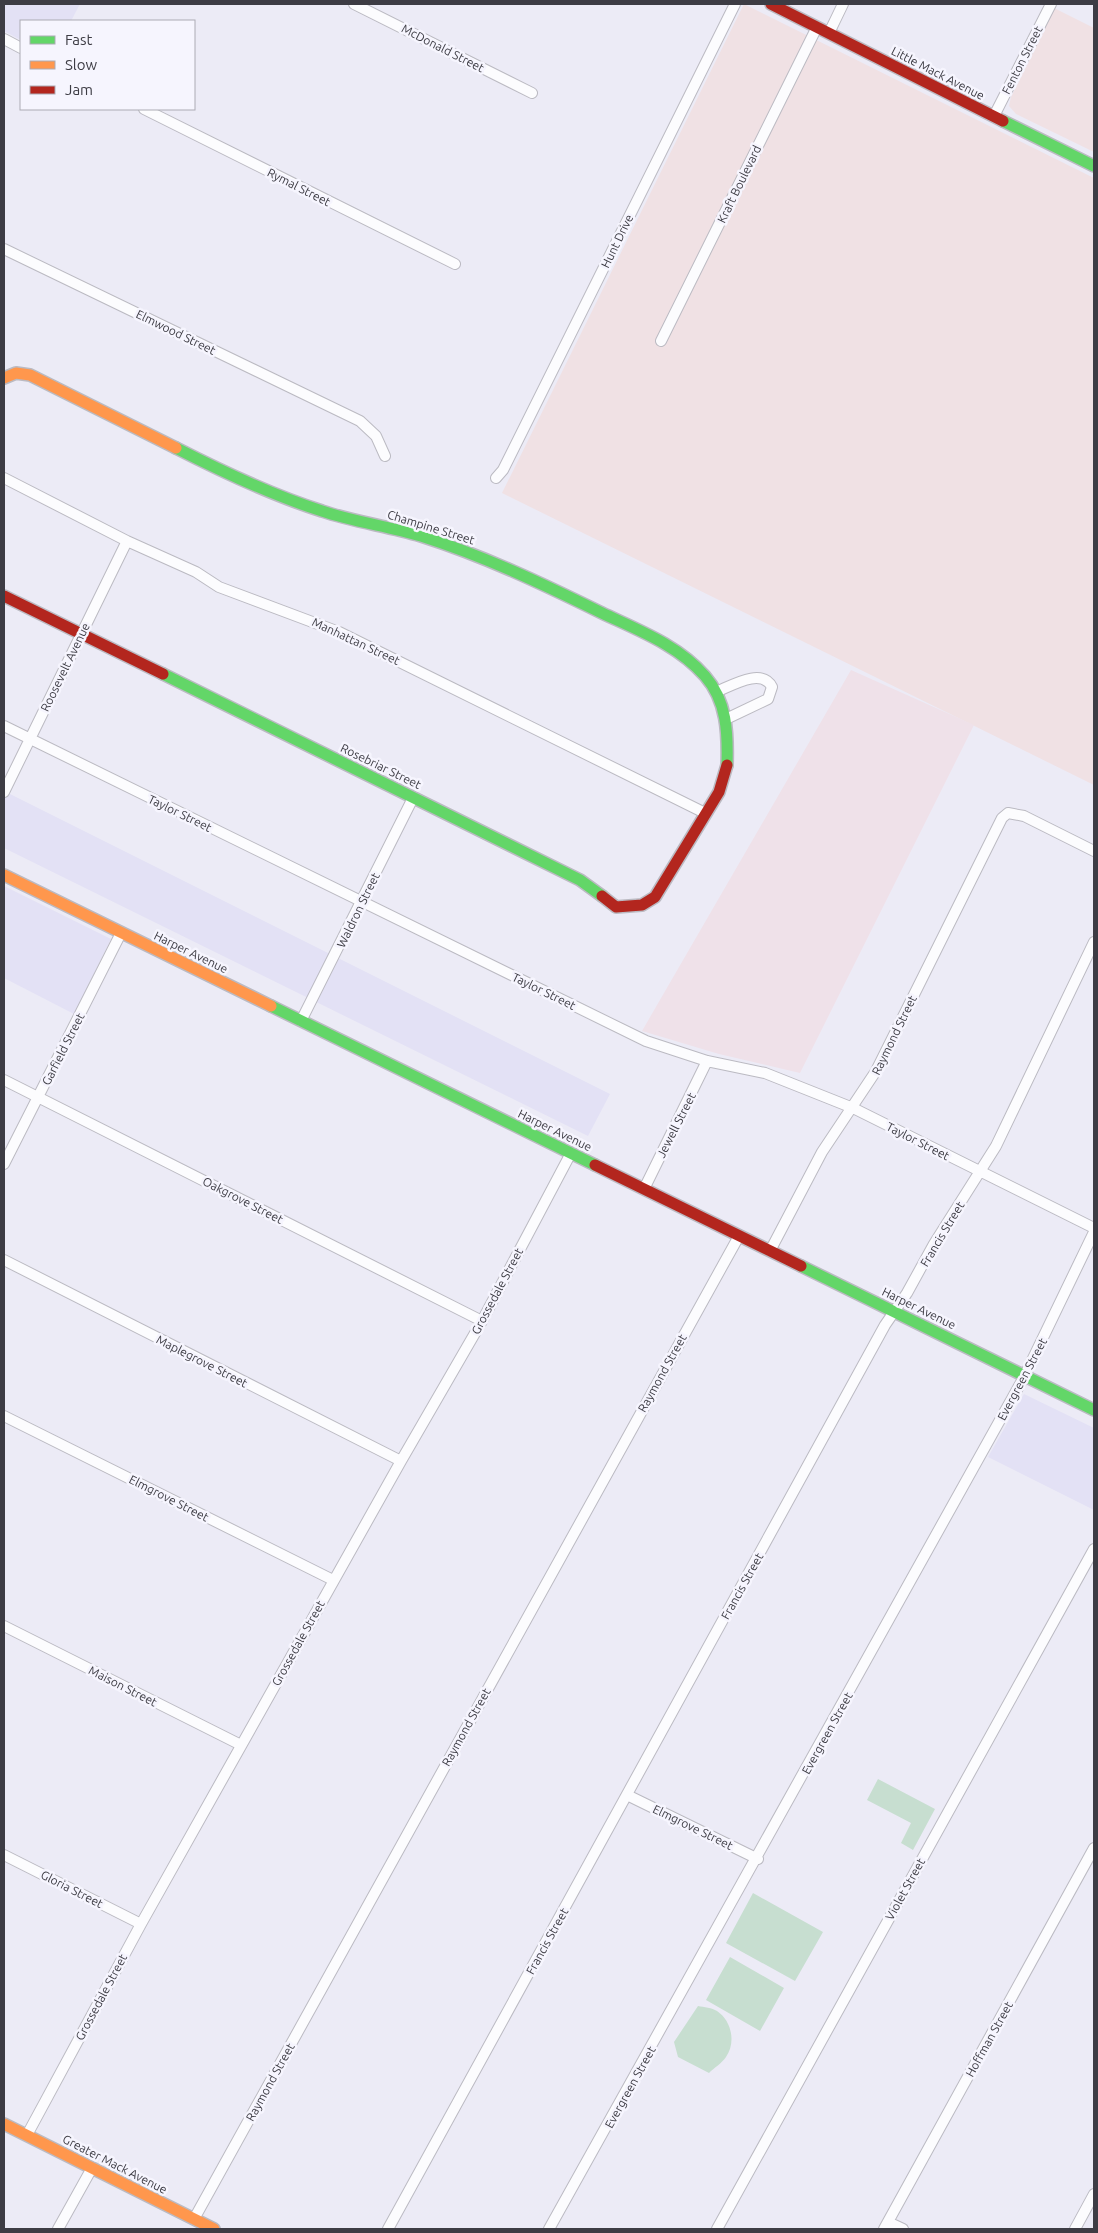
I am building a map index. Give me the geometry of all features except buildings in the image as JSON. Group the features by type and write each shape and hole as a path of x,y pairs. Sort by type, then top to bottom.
{"street":[{"name":"McDonald Street","path":"354,4 532,93"},
{"name":"Hunt Drive","path":"496,478 503,470 736,4"},
{"name":"Little Mack Avenue","path":"771,4 1094,166"},
{"path":"829,33 843,4"},
{"name":"Fenton Street","path":"994,116 1050,4"},
{"name":"Kraft Boulevard","path":"661,341 817,27"},
{"path":"4,39 20,47"},
{"name":"Rymal Street","path":"146,110 456,264"},
{"name":"Elmwood Street","path":"4,249 348,415 369,428 376,436 385,456"},
{"name":"Champine Street","path":"4,378 11,373 19,372 30,375 222,472 323,512 420,536 488,560 537,581 664,643 699,670 716,692 726,719 727,770 719,792 705,813"},
{"name":"Manhattan Street","path":"4,478 127,541 196,572 220,587 339,632 705,813"},
{"name":"Roosevelt Avenue","path":"4,792 127,541"},
{"name":"Rosebriar Street","path":"4,596 580,880 611,904 624,908 642,905 655,897 705,813"},
{"path":"716,692 758,677 767,680 772,686 768,699 726,719"},
{"name":"Taylor Street","path":"4,726 646,1041 708,1061 766,1073 853,1108 1094,1228"},
{"name":"Waldron Street","path":"301,1022 413,798"},
{"name":"Raymond Street","path":"770,1251 822,1152 876,1071 995,828 1008,813 1024,816 1094,851"},
{"name":"Harper Avenue","path":"4,875 1094,1410"},
{"name":"Garfield Street","path":"4,1164 121,933"},
{"name":"Francis Street","path":"388,2229 885,1325 907,1293 957,1206 981,1172 1010,1117 1094,942"},
{"name":"Jewell Street","path":"644,1189 708,1061"},
{"name":"Oakgrove Street","path":"4,1080 482,1321"},
{"name":"Grossedale Street","path":"27,2135 141,1924 333,1580 482,1321 571,1153"},
{"name":"Evergreen Street","path":"550,2229 1024,1377 1094,1232"},
{"name":"Raymond Street","path":"194,2219 739,1236"},
{"name":"Maplegrove Street","path":"4,1260 401,1461"},
{"name":"Elmgrove Street","path":"4,1416 333,1580"},
{"name":"Violet Street","path":"717,2229 1094,1549"},
{"name":"Maison Street","path":"4,1626 241,1745"},
{"name":"Elmgrove Street","path":"627,1795 758,1858"},
{"name":"Hoffman Street","path":"886,2225 1094,1848"},
{"name":"Gloria Street","path":"4,1855 141,1924"},
{"name":"Greater Mack Avenue","path":"4,2124 214,2229"},
{"path":"58,2229 92,2168"},
{"path":"1075,2229 1094,2194"},
{"path":"886,2225 903,2229"}],"shaded area":[{"path":"4,4 80,4 72,20 20,20 20,39 4,31"},
{"path":"744,4 1094,178 1094,785 502,493"},
{"path":"1054,8 1094,28 1094,152 1016,114 1009,106 1011,97"},
{"path":"851,670 974,725 800,1073 719,1054 642,1031"},
{"path":"4,791 610,1094 588,1136 4,848"},
{"path":"4,886 111,939 74,1014 4,978"},
{"path":"1024,1394 1094,1428 1094,1510 988,1457"}],"green space":[{"path":"878,1779 935,1809 913,1850 901,1843 911,1823 867,1800"},
{"path":"753,1893 823,1932 795,1981 726,1943"},
{"path":"730,1957 784,1988 760,2031 706,2000"},
{"path":"698,2006 710,2008 722,2015 729,2026 732,2039 726,2057 709,2073 678,2057 674,2042"}],"traffic: fast":[{"path":"1003,121 1094,166"},
{"path":"176,448 248,483 303,505 334,515 421,536 468,552 535,581 657,639 683,655 694,665 705,676 718,696 725,718 727,765"},
{"path":"163,674 580,880 602,896"},
{"path":"271,1006 595,1165"},
{"path":"801,1266 1094,1410"}],"traffic: slow":[{"path":"4,378 16,373 30,375 176,448"},
{"path":"4,875 271,1006"},
{"path":"4,2124 214,2229"}],"traffic: jam":[{"path":"771,4 1003,121"},
{"path":"4,596 163,674"},
{"path":"602,896 616,907 642,905 655,897 719,792 727,765"},
{"path":"595,1165 801,1266"}]}
